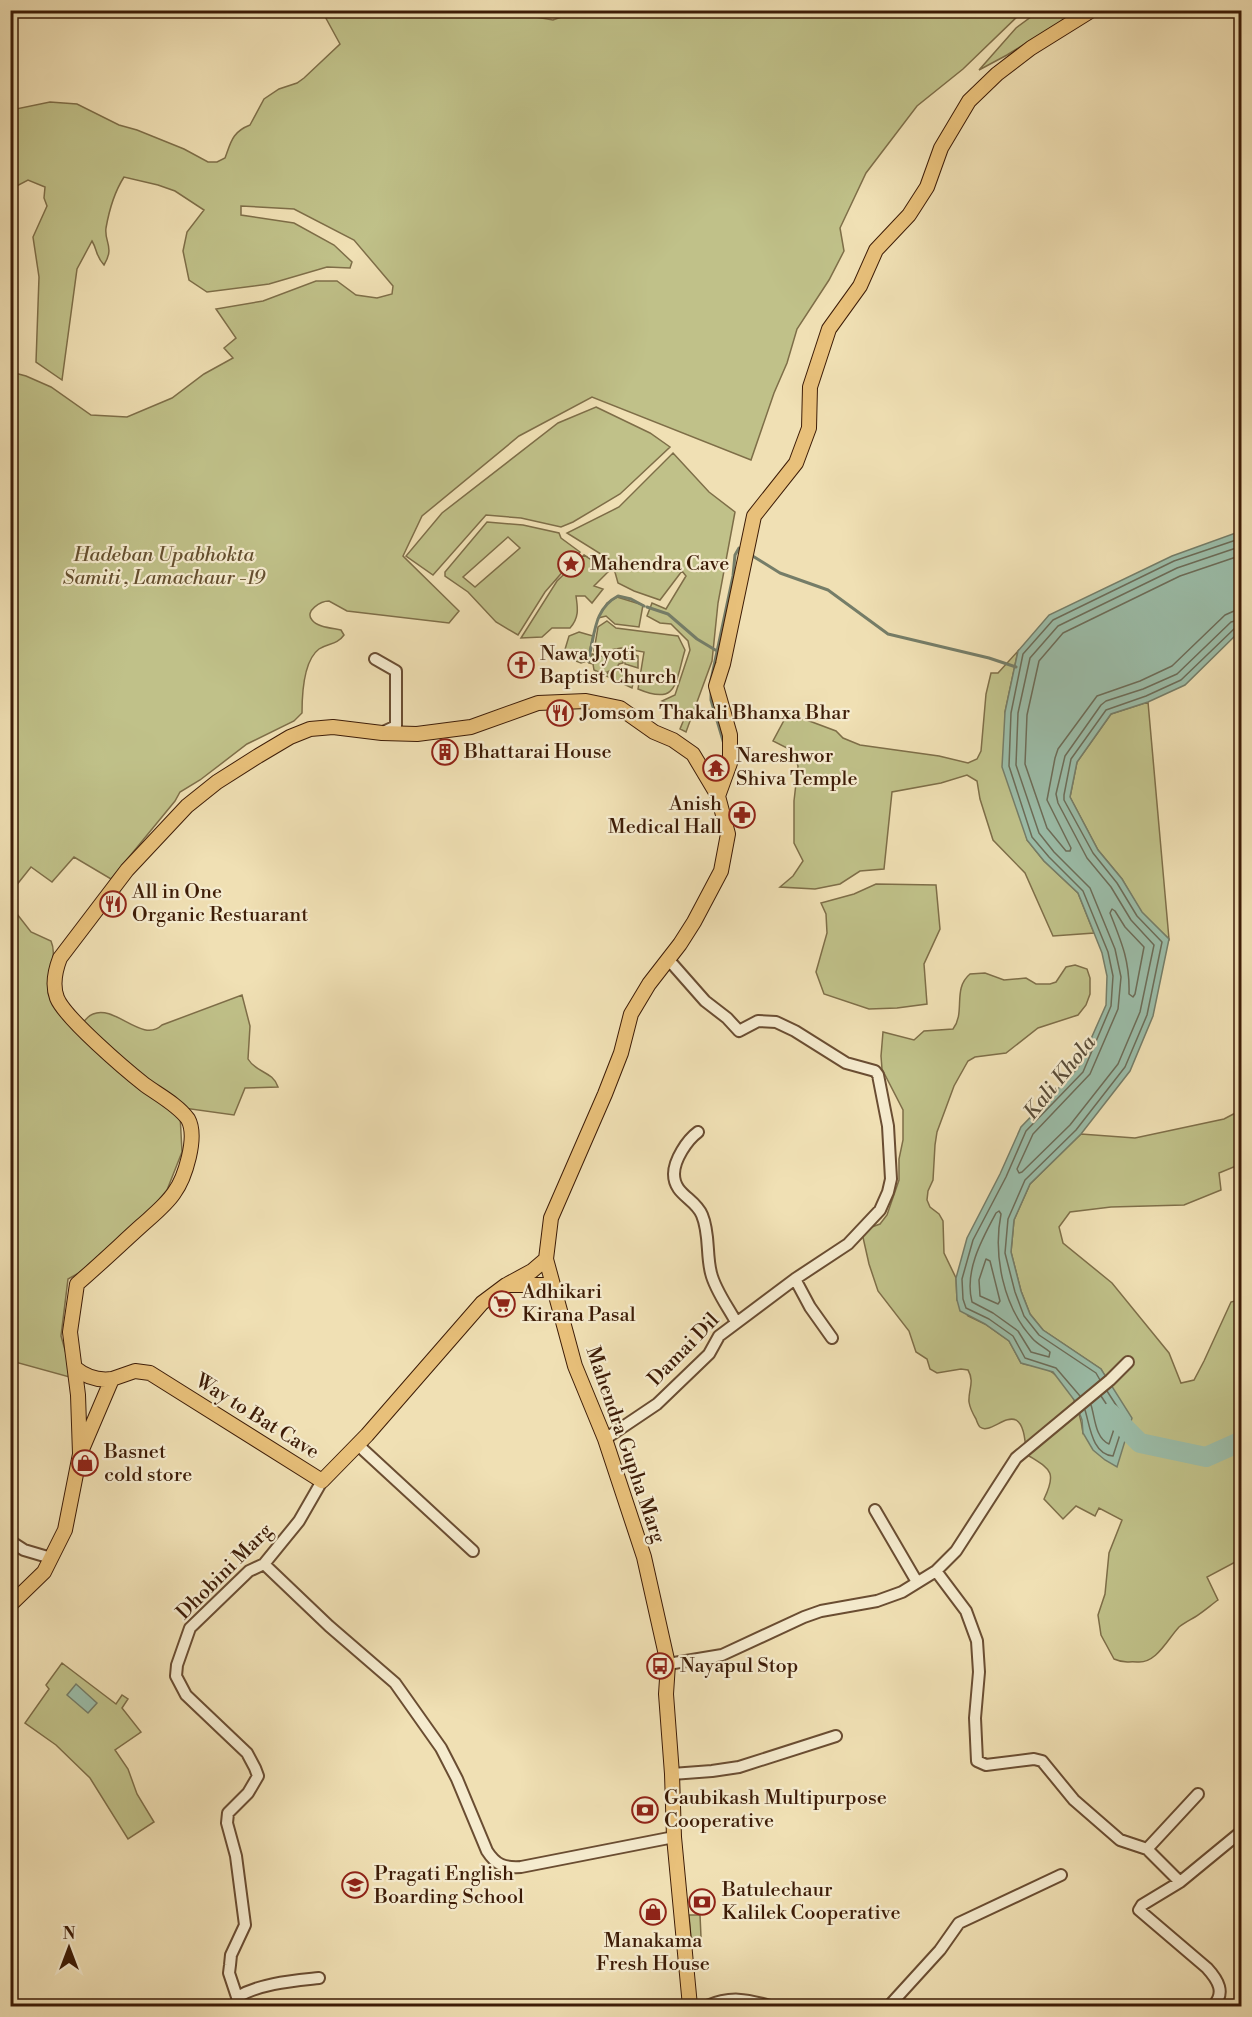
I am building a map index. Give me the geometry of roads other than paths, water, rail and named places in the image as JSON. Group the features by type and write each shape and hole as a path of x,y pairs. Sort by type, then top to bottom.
{"main road":[{"path":"718,796 730,764 730,735 716,686 723,664 754,516 796,463 809,428 810,387 829,329 860,286 876,250 909,215 922,196 941,148 969,101 997,74 1031,48 1092,10"},
{"name":"Mahendra Gupha Marg","path":"80,1454 78,1395 70,1332 77,1284 174,1193 189,1157 191,1130 189,1121 65,1011 57,998 54,986 55,971 60,958 126,870 188,806 217,782 290,737 310,729 333,727 382,733 417,734 471,727 538,703 586,701 620,708 654,732 673,740 693,754 718,796 728,834 721,871 694,922 649,984 631,1014 621,1053 605,1094 551,1218 546,1259 575,1366 605,1438 644,1557 668,1664 666,1694 674,1838 690,2007"},
{"name":"Way to Bat Cave","path":"112,1379 135,1371 150,1373 322,1481 358,1445 482,1303 506,1285 532,1271 546,1259"},
{"path":"506,1285 553,1285"},
{"path":"10,1605 44,1572 65,1530 80,1454 112,1379 93,1379 75,1368"}],"street":[{"path":"375,659 396,671 396,726 382,733"},
{"name":"Damai Dil","path":"605,1438 657,1404 709,1354 719,1336 736,1322 848,1244 880,1210 891,1179 888,1126 878,1075 875,1071 846,1063 795,1031 776,1022 758,1021 739,1031 727,1018 705,1001 668,959"},
{"path":"698,1132 690,1138 675,1164 675,1183 681,1194 702,1214 708,1239 711,1277 736,1322"},
{"path":"795,1279 810,1307 832,1338"},
{"path":"668,1664 722,1655 821,1611 877,1601 902,1593 936,1571 956,1551 1016,1458 1110,1380 1128,1362"},
{"path":"358,1445 473,1551"},
{"name":"Dhobini Marg","path":"238,2002 229,1973 231,1955 245,1925 236,1856 227,1823 228,1813 248,1793 258,1776 247,1753 186,1695 176,1676 177,1665 190,1628 249,1571 264,1564 299,1521 322,1481"},
{"path":"875,1510 917,1582"},
{"path":"10,1541 24,1550 51,1558"},
{"path":"264,1564 304,1603 395,1683 441,1748 458,1779 493,1861 508,1868 521,1867 674,1838"},
{"path":"936,1571 966,1611 976,1641 979,1672 975,1718 977,1761 986,1765 1035,1759 1042,1761 1074,1800 1120,1840 1147,1849 1180,1882"},
{"path":"672,1774 739,1767 836,1737"},
{"path":"1147,1849 1198,1794"},
{"path":"1213,2007 1220,2000 1220,1990 1216,1979 1207,1968 1139,1910 1142,1905 1180,1882 1242,1831"},
{"path":"889,2007 940,1950 959,1923 1061,1875"},
{"path":"238,2002 247,1991 270,1984 319,1978"},
{"path":"706,2007 720,2000 736,1999 750,2000 770,2007"}],"water":[{"path":"1241,531 1241,630 1185,685 1148,702 1111,714 1077,762 1070,797 1098,850 1122,879 1142,912 1169,939 1153,1016 1130,1071 1081,1134 1030,1184 1014,1220 1011,1252 1021,1291 1030,1314 1043,1330 1101,1369 1132,1418 1117,1467 1093,1450 1083,1433 1082,1420 1075,1401 1053,1372 1021,1363 1009,1341 985,1324 960,1311 957,1300 956,1278 967,1238 1021,1127 1078,1068 1106,1005 1107,976 1102,953 1078,893 1044,861 1027,840 1002,767 1005,712 1018,651 1049,615 1172,556"},
{"path":"76,1684 97,1703 88,1713 67,1695"}],"waterway":[{"path":"711,680 733,576 735,555 739,548"},
{"path":"751,555 780,573 828,590 888,634 989,658 1016,667"},
{"path":"588,661 596,624 604,608 610,602 618,596 631,599 644,606"},
{"path":"647,607 668,614 697,639 717,651"},
{"path":"711,687 711,700 724,744"},
{"name":"Kali Khola","path":"1110,1413 1140,1443 1206,1457 1242,1441"}],"place":[{"name":"Mahendra Cave","path":"571,564"},
{"name":"Nawa Jyoti Baptist Church","path":"521,665"},
{"name":"Jomsom Thakali Bhanxa Bhar","path":"560,713"},
{"name":"Bhattarai House","path":"445,752"},
{"name":"Nareshwor Shiva Temple","path":"716,768"},
{"name":"Anish Medical Hall","path":"742,815"},
{"name":"All in One Organic Restuarant","path":"113,904"},
{"name":"Adhikari Kirana Pasal","path":"502,1304"},
{"name":"Basnet cold store","path":"85,1463"},
{"name":"Nayapul Stop","path":"660,1666"},
{"name":"Gaubikash Multipurpose Cooperative","path":"645,1810"},
{"name":"Pragati English Boarding School","path":"355,1885"},
{"name":"Batulechaur Kalilek Cooperative","path":"702,1902"},
{"name":"Manakama Fresh House","path":"653,1912"}],"park label":[{"name":"Hadeban Upabhokta Samiti , Lamachaur -19","path":"164,566"}]}
